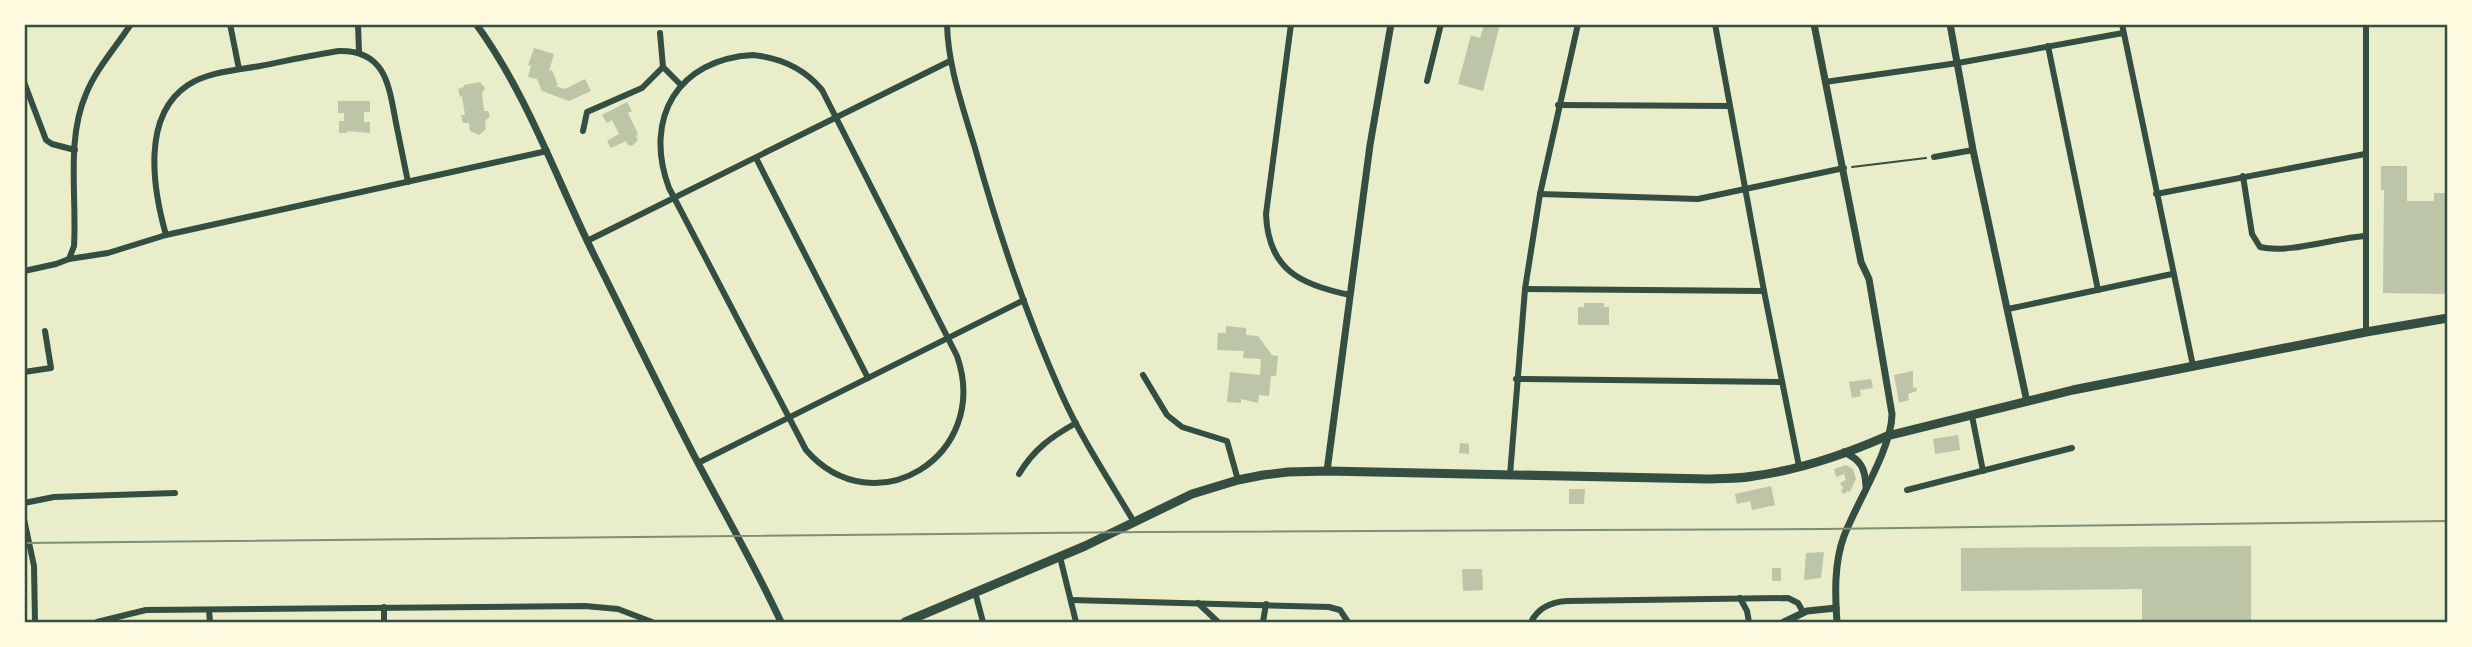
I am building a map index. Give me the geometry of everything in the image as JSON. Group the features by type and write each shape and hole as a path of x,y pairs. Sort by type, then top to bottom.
{"main road":[{"path":"905,622 1060,557 1192,494 1238,480 1288,472 1327,471 1709,479 1754,476 1799,466 2027,402 2193,366 2448,318"}],"street":[{"path":"69,259 74,246 78,120 91,83 131,24"},
{"path":"230,24 239,69"},
{"path":"358,24 359,52"},
{"path":"475,24 500,57 547,151 587,241 781,622"},
{"path":"947,24 950,61 985,185 1024,300 1061,394 1134,523"},
{"path":"1290,24 1266,214 1267,232 1279,260 1288,271 1307,284 1350,295"},
{"path":"1327,471 1379,87 1391,24"},
{"path":"1427,81 1441,24"},
{"path":"1510,475 1525,289 1540,194 1578,24"},
{"path":"1715,24 1763,291 1799,466"},
{"path":"1814,24 1861,262 1869,279 1892,424 1842,545 1836,582 1837,622"},
{"path":"1950,24 1973,150 2027,402"},
{"path":"2122,24 2155,194 2193,366"},
{"path":"2366,24 2366,332"},
{"path":"660,33 663,67 681,85"},
{"path":"1825,82 1958,63 2123,33"},
{"path":"2048,46 2098,290"},
{"path":"166,235 156,192 155,161 164,112 178,93 189,84 239,69 339,51 359,52 375,63 387,78 408,182"},
{"path":"753,55 787,62 815,80 838,117 949,338 964,382 960,420 949,443 931,462 910,475 890,481 867,482 832,472 806,450 675,198 663,172 659,147 666,110 681,85 689,76 721,59 753,55"},
{"path":"587,241 950,61"},
{"path":"583,131 587,112 642,88 663,67"},
{"path":"24,82 46,140 75,150"},
{"path":"1558,105 1730,106"},
{"path":"1934,157 1973,150"},
{"path":"24,271 69,259 108,253 166,235 547,151"},
{"path":"2155,194 2365,154"},
{"path":"756,158 868,378"},
{"path":"1540,194 1698,199 1844,168"},
{"path":"2243,176 2252,234 2260,247 2273,251 2365,236"},
{"path":"2008,309 2172,274"},
{"path":"1525,289 1763,291"},
{"path":"698,463 1024,300"},
{"path":"24,372 51,368 45,331"},
{"path":"1143,375 1167,415 1182,427 1227,441 1238,480"},
{"path":"1516,379 1782,382"},
{"path":"1972,416 1983,471"},
{"path":"1019,474 1030,456 1045,441 1076,423"},
{"path":"1907,490 2072,448"},
{"path":"1844,452 1856,457 1861,463 1866,487"},
{"path":"24,503 54,497 175,493"},
{"path":"24,520 34,566 35,622"},
{"path":"1060,557 1076,622"},
{"path":"24,566 34,566"},
{"path":"975,592 983,622"},
{"path":"1740,598 1749,622"},
{"path":"1531,622 1534,615 1544,607 1560,601 1791,598 1803,612"},
{"path":"1071,600 1335,607 1343,613 1348,622"},
{"path":"1198,603 1219,622"},
{"path":"1263,622 1266,604"},
{"path":"97,622 138,610 602,606 634,614 652,622"},
{"path":"384,607 384,622"},
{"path":"1784,622 1803,612 1836,608"},
{"path":"209,610 209,622"}],"path":[{"path":"1844,168 1934,157"}],"building":[{"path":"1493,24 1500,24 1483,91 1458,84 1471,35 1480,38 1484,25 1492,27"},
{"path":"534,48 554,54 549,71 552,70 558,85 555,86 565,89 585,79 591,91 569,101 542,91 537,79 528,77 531,66 528,65"},
{"path":"480,82 485,88 482,93 484,111 488,111 490,116 485,121 486,129 479,135 470,131 469,123 463,123 461,115 465,115 458,89"},
{"path":"338,101 370,101 370,112 364,112 364,122 370,122 370,133 339,133 339,121 344,121 344,113 338,113"},
{"path":"627,102 632,111 628,113 638,140 632,146 626,141 611,148 607,141 619,134 612,120 607,123 602,115"},
{"path":"2381,166 2407,166 2407,201 2434,201 2434,193 2447,193 2447,294 2383,293 2384,190 2381,190"},
{"path":"1584,303 1604,303 1604,307 1609,307 1609,325 1578,325 1578,307 1584,307"},
{"path":"1226,326 1246,328 1246,335 1258,336 1272,355 1278,356 1276,376 1271,376 1269,396 1259,395 1258,403 1241,399 1241,403 1227,402 1230,372 1260,375 1261,359 1243,358 1244,351 1217,350 1218,333 1226,333"},
{"path":"1913,371 1913,388 1916,387 1917,391 1908,394 1909,400 1899,403 1894,375"},
{"path":"1871,379 1873,388 1860,390 1861,396 1852,398 1849,382"},
{"path":"1958,435 1960,450 1935,454 1933,439"},
{"path":"1460,443 1469,444 1469,454 1459,453"},
{"path":"1846,465 1853,469 1856,479 1850,492 1845,494 1841,492 1843,488 1840,483 1846,480 1844,474 1836,477 1834,469"},
{"path":"1771,486 1775,505 1752,510 1750,501 1737,504 1735,494"},
{"path":"1569,489 1585,489 1584,504 1569,504"},
{"path":"2251,546 2251,622 2142,622 2142,589 1961,591 1961,548"},
{"path":"1824,552 1821,578 1804,580 1806,553"},
{"path":"1772,568 1781,568 1781,581 1772,581"},
{"path":"1462,569 1482,569 1483,590 1463,591"}],"tram line":[{"path":"24,543 1147,532 1823,529 2448,521"}]}
